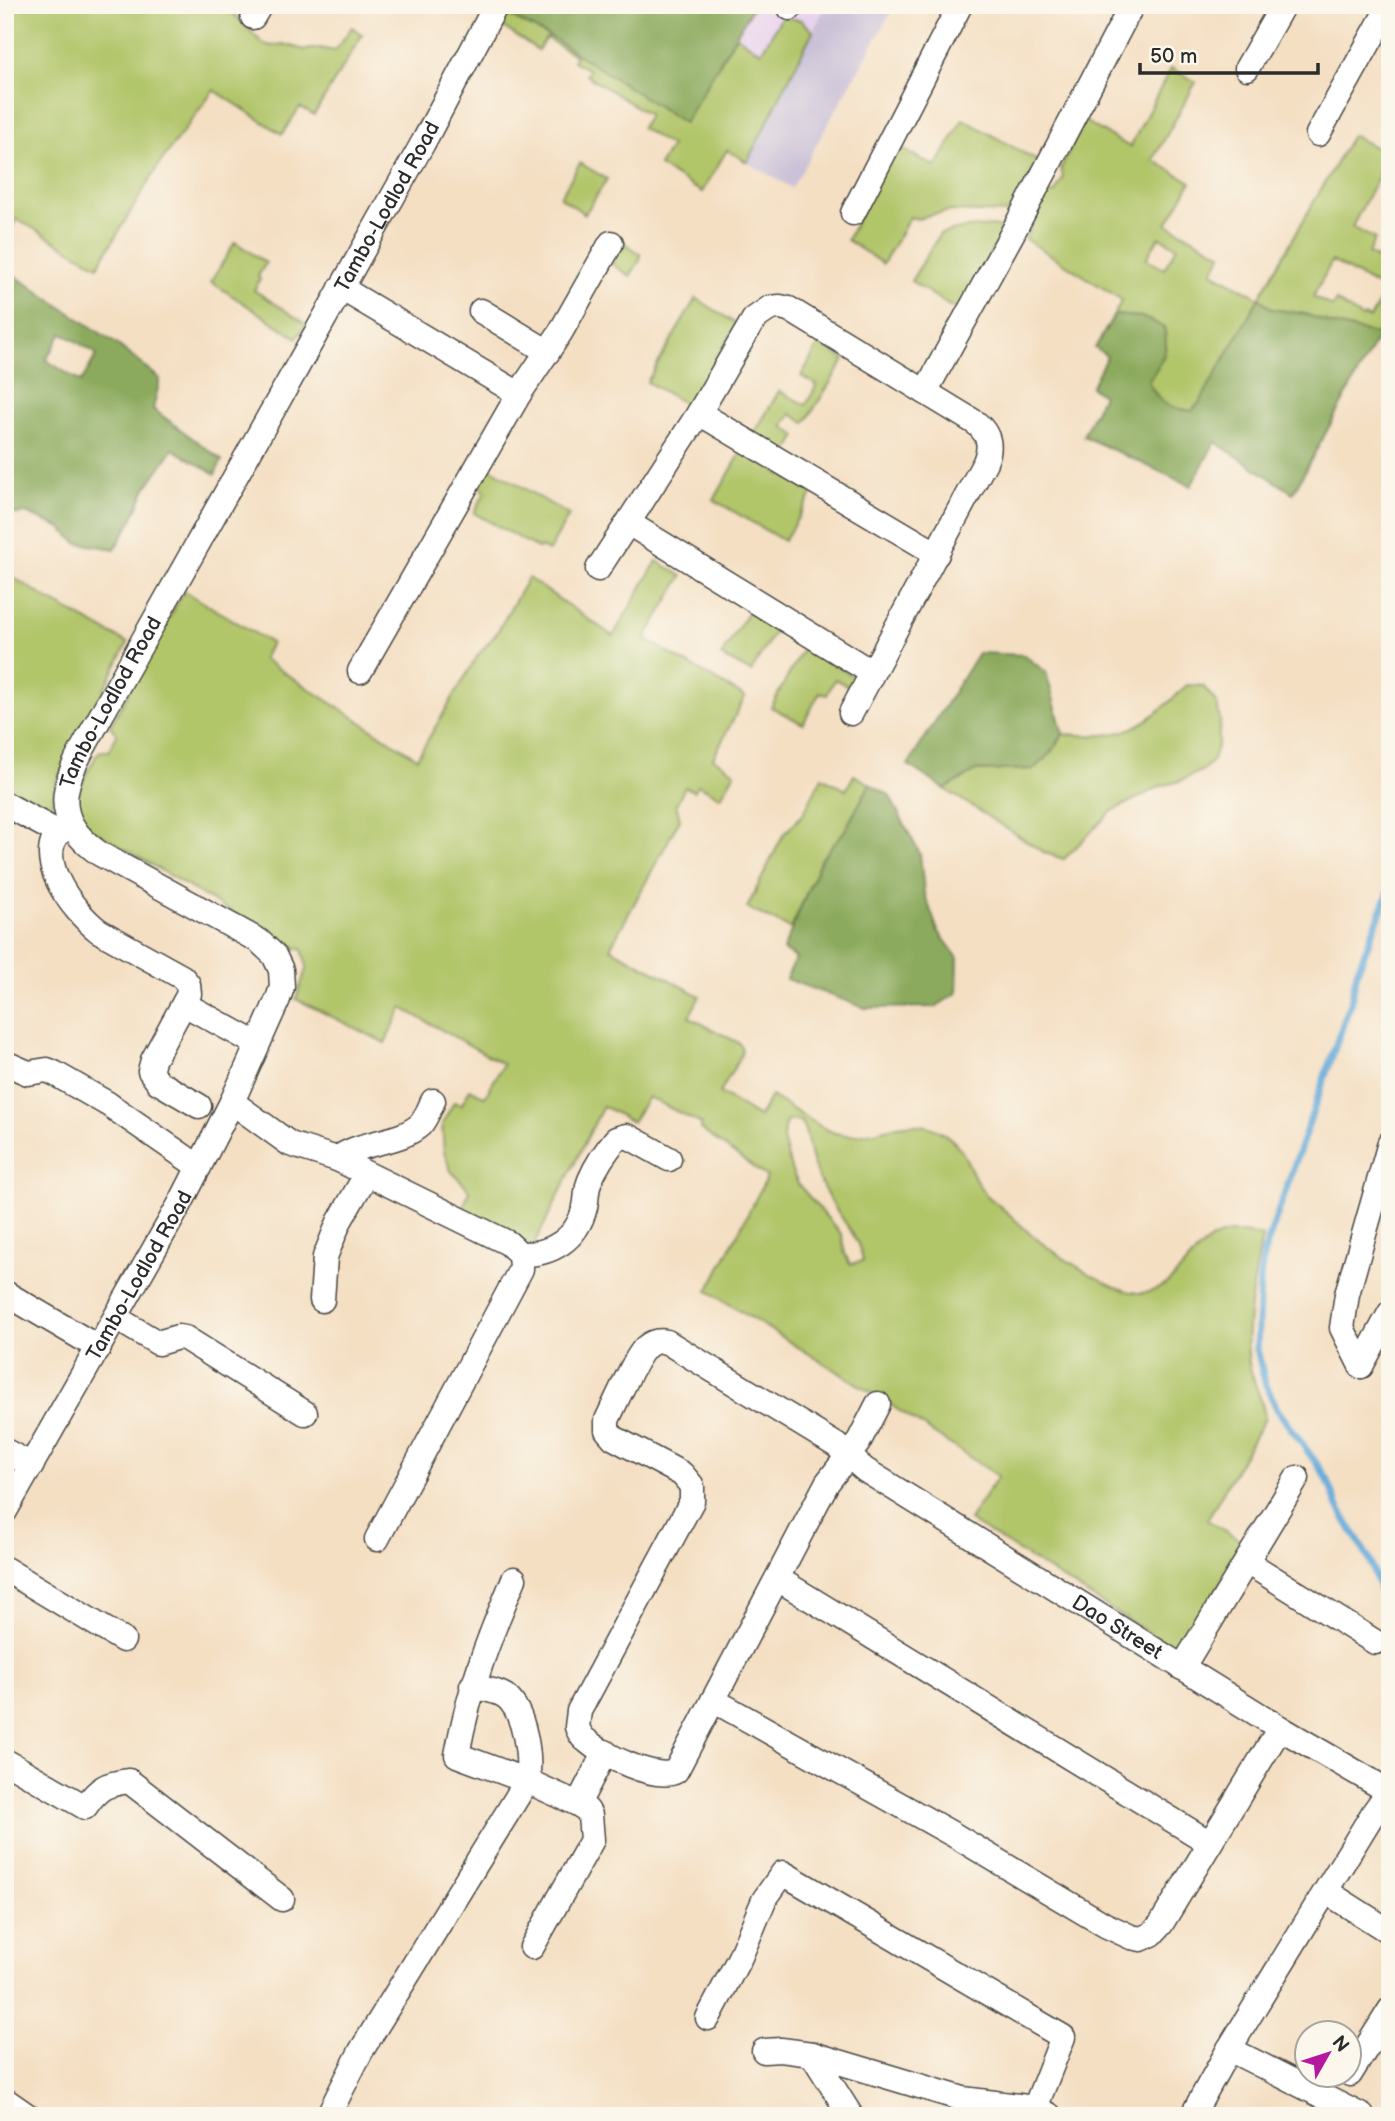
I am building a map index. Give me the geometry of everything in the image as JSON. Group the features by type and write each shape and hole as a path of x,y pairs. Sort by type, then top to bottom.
{"street":[{"name":"Tambo-Lodlod Road","path":"5,1511 199,1167 232,1102 282,987 281,970 269,950 254,937 100,854 63,829 66,792 78,759 341,288 495,5"},
{"path":"853,213 960,5"},
{"path":"925,392 1132,5"},
{"path":"1247,68 1283,5"},
{"path":"1318,134 1390,5"},
{"path":"360,671 519,394 548,352 611,243"},
{"path":"341,288 519,394"},
{"path":"598,569 699,413 754,319 769,308 789,309 981,428 989,444 985,462 851,713"},
{"path":"481,311 548,352"},
{"path":"699,413 937,554"},
{"path":"629,524 871,672"},
{"path":"5,804 63,829 52,842 52,866 76,909 99,931 186,980 190,990 149,1071 158,1082 199,1106"},
{"path":"184,1004 257,1044"},
{"path":"5,1063 28,1073 47,1070 54,1073 108,1104 199,1167"},
{"path":"337,1159 348,1152 415,1129 424,1120 433,1101"},
{"path":"232,1102 290,1144 337,1159 404,1191 508,1243 520,1254 550,1251 569,1237 582,1217 590,1179 616,1139 626,1136 669,1160"},
{"path":"1390,1143 1345,1306 1342,1328 1361,1366 1390,1313"},
{"path":"322,1300 325,1257 339,1222 366,1175"},
{"path":"377,1539 521,1269 520,1254"},
{"path":"5,1293 99,1348"},
{"path":"116,1318 158,1343 178,1336 185,1338 305,1413"},
{"name":"Dao Street","path":"605,1752 587,1742 581,1735 577,1727 579,1711 694,1493 688,1479 682,1474 614,1438 607,1430 607,1420 643,1349 655,1342 667,1342 850,1455 865,1470 1182,1668 1390,1791"},
{"path":"578,1804 605,1752 648,1772 673,1773 679,1767 827,1483 850,1455 878,1404"},
{"path":"5,1451 32,1465"},
{"path":"1182,1668 1297,1478"},
{"path":"1247,1562 1375,1642"},
{"path":"5,1569 123,1640"},
{"path":"514,1579 472,1686 457,1755 527,1781 578,1804 590,1815 592,1840 532,1947"},
{"path":"778,1579 1210,1843"},
{"path":"328,2116 360,2051 527,1781 527,1750 521,1723 512,1704 501,1694 472,1686"},
{"path":"713,1700 954,1835 1105,1925 1137,1938 1147,1937 1161,1924 1280,1728"},
{"path":"5,1761 85,1807 107,1784 129,1781 282,1899"},
{"path":"1192,2116 1229,2049 1378,1806 1390,1791"},
{"path":"708,2018 740,1957 764,1900 783,1873 1063,2037 1043,2112 963,2099 812,2054 764,2051"},
{"path":"1327,1892 1390,1932"},
{"path":"1364,2051 1390,2010"},
{"path":"1229,2049 1362,2116"},
{"path":"812,2054 851,2116"},
{"path":"1333,2101 1340,2090"},
{"path":"5,2100 29,2116"}],"shaded area":[{"path":"754,5 826,5 747,162 684,123"},
{"path":"826,5 895,5 792,188 747,162"}],"green space":[{"path":"5,5 222,5 262,43 271,46 283,44 305,50 320,48 335,51 352,27 362,35 314,115 300,107 282,134 214,90 160,163 98,266 17,219 5,239"},
{"path":"510,5 754,5 684,123 554,39 506,14"},
{"path":"506,14 554,39 684,122 736,36 761,52 782,17 801,20 813,31 747,162 727,150 702,192 659,166 671,146 641,128 649,115 586,75 589,70 573,61 576,56 546,38 538,50 500,25"},
{"path":"1171,68 1196,82 1153,160 1191,182 1167,224 1222,254 1212,272 1259,298 1200,402 1192,411 1165,403 1148,382 1163,357 1142,317 1114,315 1122,300 1025,239 1048,193 1055,193 1063,178 1061,168 1084,121 1130,147","holes":["1159,237 1177,247 1164,269 1146,259"]},
{"path":"963,119 1038,161 1011,213 952,211 918,219 910,217 883,264 847,240 894,145 936,167"},
{"path":"1352,135 1390,155 1390,177 1380,173 1352,227 1375,239 1368,254 1390,265 1390,332 1379,335 1331,324 1305,314 1272,309 1259,298","holes":["1332,261 1385,290 1370,319 1364,316 1362,318 1336,301 1333,307 1313,297"]},
{"path":"580,163 607,179 585,214 560,197"},
{"path":"965,228 1000,228 1001,234 959,312 911,281 940,234"},
{"path":"621,240 640,254 640,260 630,276 612,264"},
{"path":"235,242 266,263 254,290 306,324 297,338 211,282"},
{"path":"5,269 118,345 160,379 153,409 222,460 215,474 173,449 146,488 115,549 77,543 61,528 26,513 5,515","holes":["62,333 97,354 81,382 46,360"]},
{"path":"696,298 737,324 689,406 647,382"},
{"path":"1259,298 1272,309 1305,314 1331,324 1379,335 1293,493 1215,442 1191,486 1083,436 1103,395 1091,387 1107,356 1095,348 1114,315 1142,317 1164,327 1165,350 1148,382 1165,404 1192,411 1200,402"},
{"path":"819,344 845,359 805,423 791,414 783,426 797,436 787,453 754,434 779,391 806,405 817,385 801,376"},
{"path":"742,451 813,493 784,541 714,500"},
{"path":"487,466 569,515 549,551 541,547 539,549 474,513 485,492 477,483"},
{"path":"657,561 682,576 645,639 745,697 713,758 735,772 721,797 698,785 694,791 685,787 676,804 680,819 610,948 700,996 689,1017 739,1043 741,1055 720,1093 759,1117 771,1096 835,1133 861,1135 912,1124 939,1131 956,1144 984,1193 1032,1235 1090,1274 1131,1292 1141,1293 1166,1284 1213,1239 1229,1233 1262,1235 1247,1340 1249,1363 1265,1418 1207,1520 1245,1543 1183,1645 1173,1645 1157,1638 969,1520 998,1476 883,1400 708,1291 767,1177 700,1129 702,1124 648,1097 632,1122 603,1106 533,1247 462,1210 469,1192 451,1171 444,1152 442,1124 454,1102 461,1105 470,1089 485,1097 503,1064 402,1008 385,1043 296,999 307,967 302,949 288,946 88,827 78,808 77,799 82,782 97,754 109,751 117,734 110,726 184,591 271,643 263,659 417,758 478,655 496,634 528,578 613,636","holes":["787,1121 801,1122 820,1182 856,1239 863,1261 850,1264 845,1254 842,1235 798,1184 791,1169 783,1139 784,1127"]},
{"path":"5,572 51,601 128,643 57,780 49,815 5,799"},
{"path":"748,612 776,629 751,672 721,656"},
{"path":"805,645 857,679 853,689 835,679 827,695 820,692 803,724 771,707"},
{"path":"978,653 1024,655 1046,672 1063,734 1052,752 1034,769 976,771 945,789 908,765"},
{"path":"1187,685 1203,686 1217,703 1220,721 1213,760 1203,770 1161,786 1112,811 1064,859 1045,853 945,789 976,771 1034,769 1052,752 1063,734 1103,735 1133,728 1158,712"},
{"path":"854,775 870,784 844,832 821,859 791,929 747,908 783,835 803,814 822,777 846,790"},
{"path":"870,784 889,795 920,854 924,892 938,931 958,958 957,993 935,1007 865,1008 786,979 796,958 783,950 821,859 844,832"}],"waterway":[{"path":"1390,889 1357,972 1351,1001 1264,1253 1260,1278 1257,1349 1265,1383 1277,1409 1327,1478 1338,1507 1369,1559 1390,1617"}]}
